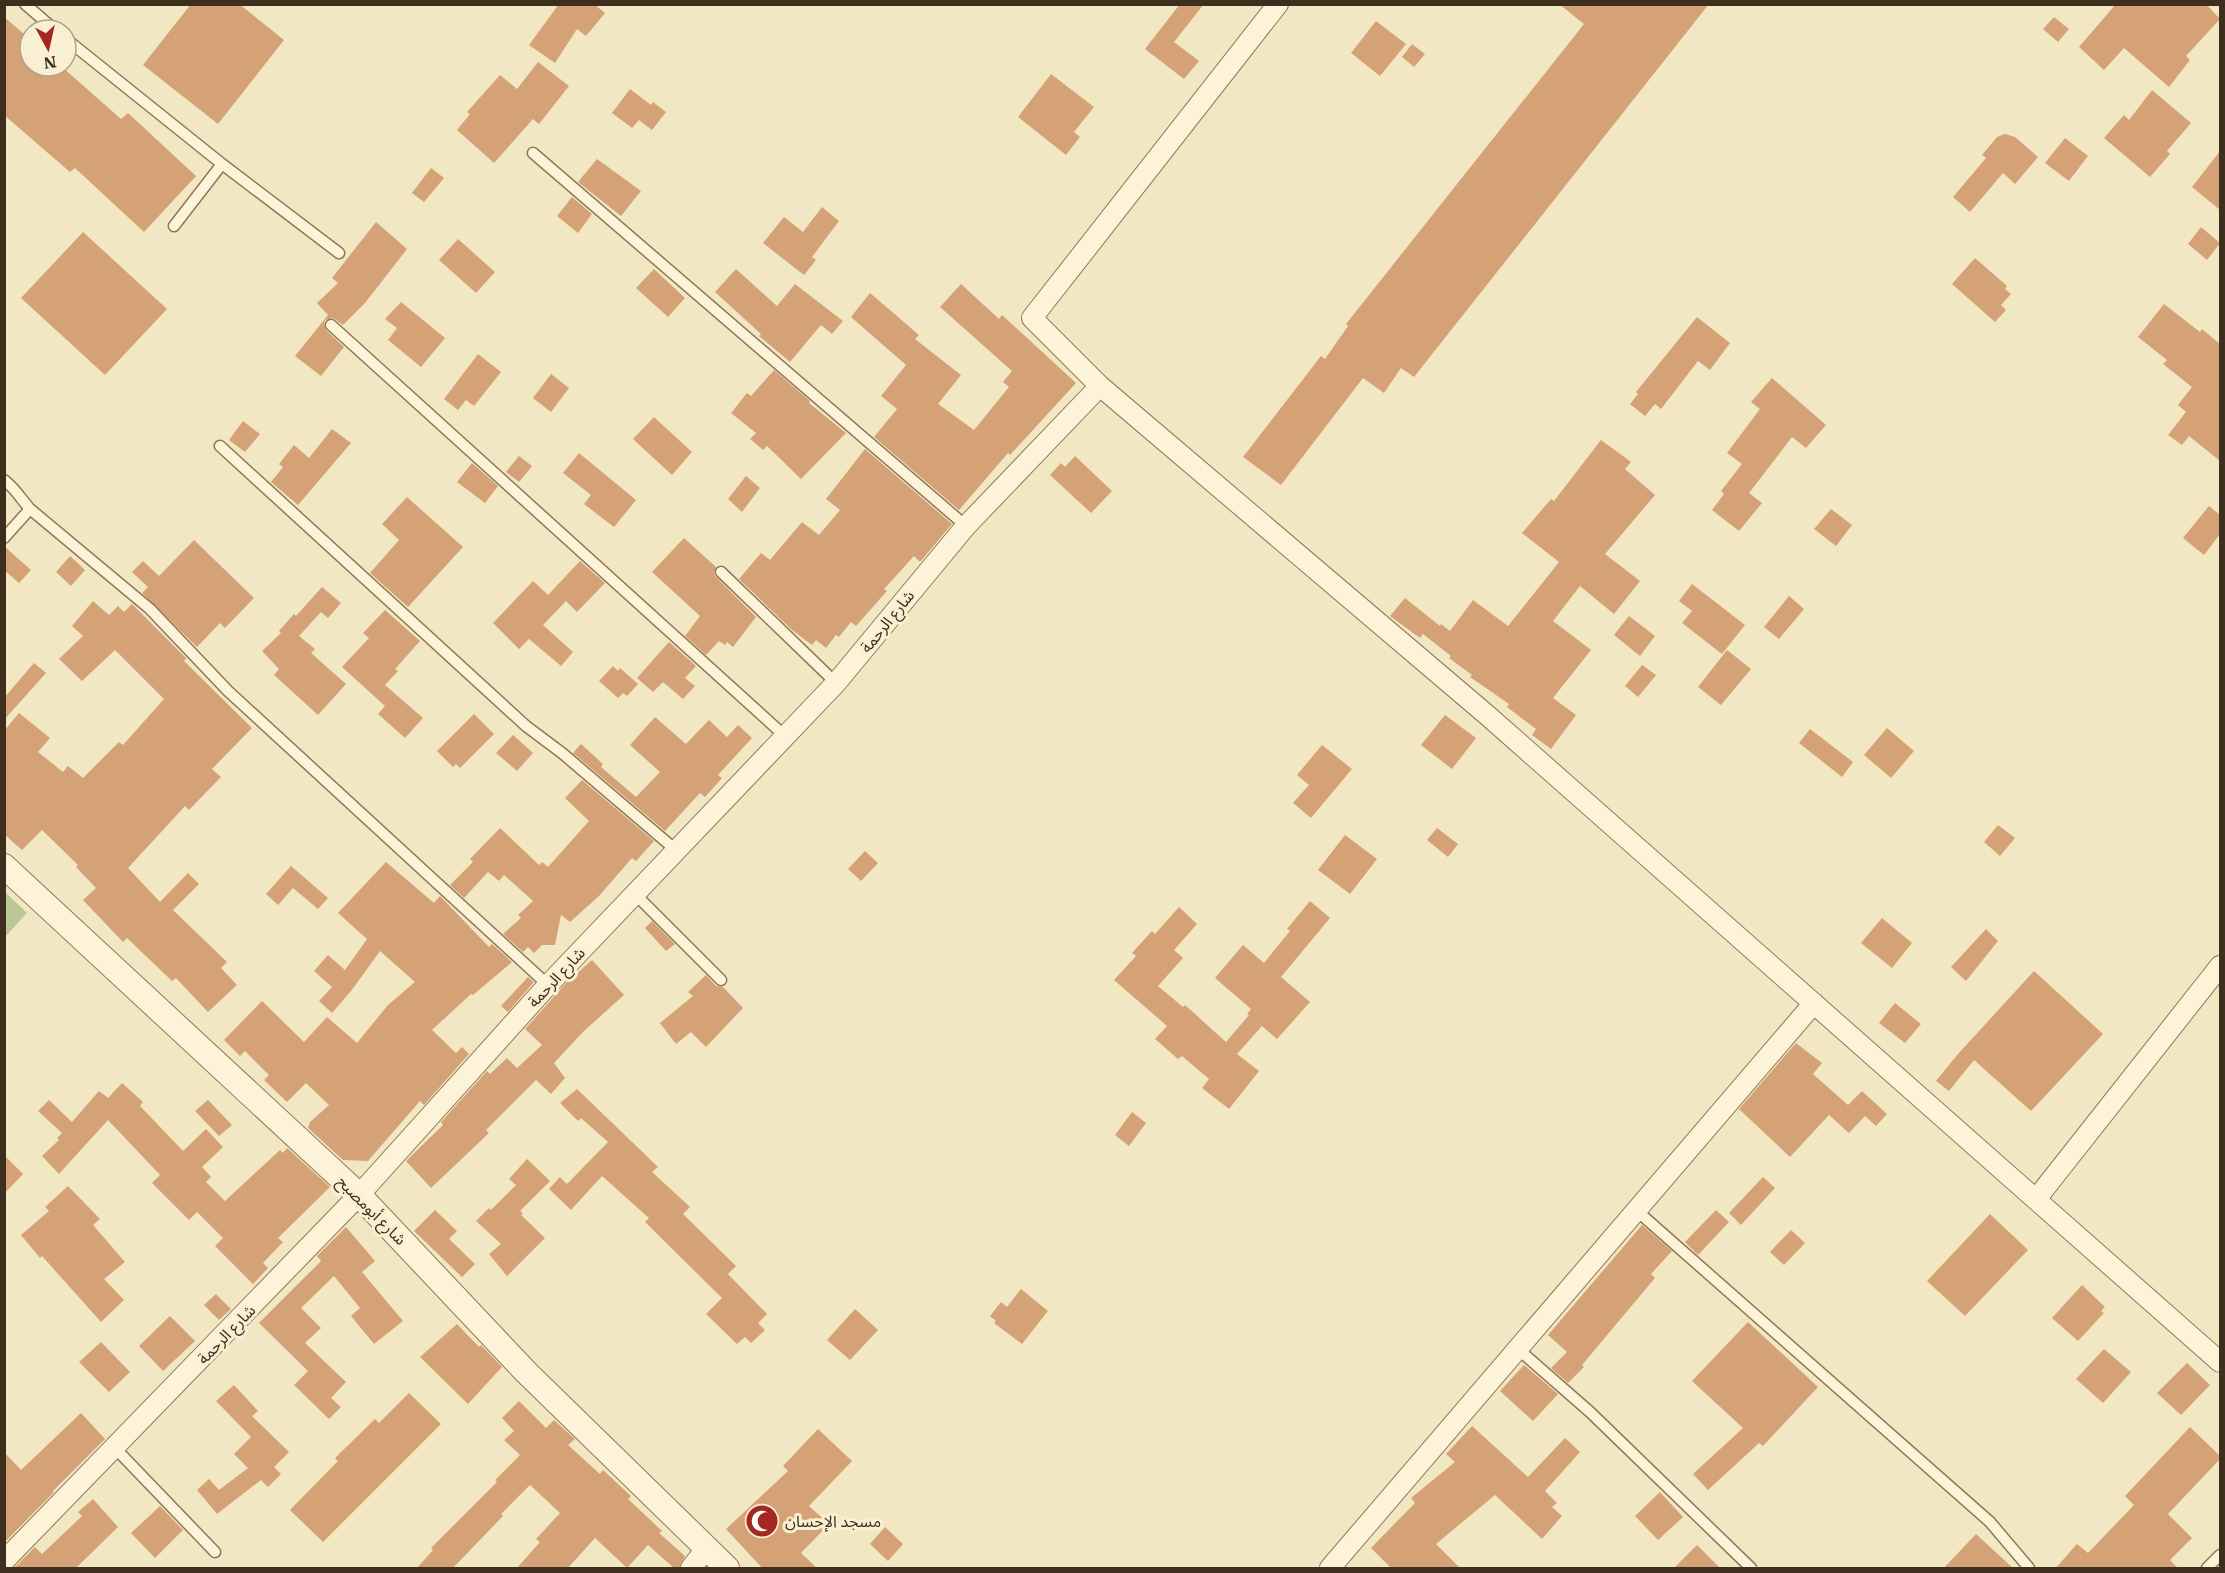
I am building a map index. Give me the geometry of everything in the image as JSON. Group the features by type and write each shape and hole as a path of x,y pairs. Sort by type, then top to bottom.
{"street":[{"path":"1278,4 1032,318 1100,386 1486,715 2037,1198 2220,1362"},
{"name":"شارع الرحمة","path":"4,1561 359,1195 548,986 836,683 966,526 1100,386"},
{"name":"شارع أبومصبح","path":"4,866 359,1195 526,1372 727,1569"},
{"path":"2037,1198 2220,966"},
{"path":"1330,1569 1814,1003"},
{"path":"691,1569 706,1549"}],"lane":[{"path":"25,4 41,18"},
{"path":"78,49 222,164 339,253"},
{"path":"533,153 966,526"},
{"path":"174,226 222,164"},
{"path":"332,325 786,737"},
{"path":"220,446 526,726 562,753 677,851"},
{"path":"4,480 14,488 30,509 150,609 228,691 548,986"},
{"path":"4,538 30,509"},
{"path":"721,572 836,683"},
{"path":"635,894 721,980"},
{"path":"1636,1210 1990,1522 2029,1569"},
{"path":"1518,1349 1590,1412 1751,1569"},
{"path":"115,1448 215,1552"},
{"path":"2207,1569 2220,1555"}],"green space":[{"path":"5,892 27,913 4,937"}],"building":[{"path":"191,4 239,4 284,40 218,124 143,65"},
{"path":"559,4 594,4 605,13 586,36 577,29 555,63 529,45"},
{"path":"1180,4 1204,4 1174,42 1199,61 1184,79 1145,49"},
{"path":"1559,4 1709,4 1414,377 1401,368 1384,393 1363,378 1281,485 1243,457 1321,356 1325,359 1348,326 1346,324 1584,24"},
{"path":"2116,4 2206,4 2220,19 2186,56 2190,60 2169,87 2124,48 2104,70 2079,47"},
{"path":"4,17 18,29 18,78 75,78 121,119 128,113 196,176 144,232 75,168 70,172 4,115"},
{"path":"2054,17 2069,29 2058,42 2043,29"},
{"path":"1376,21 1406,44 1380,76 1351,53"},
{"path":"1412,44 1425,54 1414,67 1402,57"},
{"path":"538,62 569,86 539,124 533,119 494,163 457,130 470,114 467,112 500,75 517,89"},
{"path":"1051,74 1094,107 1074,132 1080,137 1066,155 1018,117"},
{"path":"630,89 651,105 653,102 666,112 652,130 639,120 632,128 612,113"},
{"path":"2152,90 2191,123 2167,151 2170,154 2150,177 2104,138 2124,115 2129,120"},
{"path":"2005,134 2015,137 2038,157 2015,184 2003,173 1970,212 1953,197 1986,158 1982,155 1997,137"},
{"path":"2065,138 2088,156 2069,181 2045,163"},
{"path":"2220,151 2220,210 2192,187"},
{"path":"597,159 641,191 621,216 578,182"},
{"path":"431,168 444,178 424,202 412,193"},
{"path":"572,197 592,214 578,233 557,216"},
{"path":"822,207 839,221 812,257 816,260 804,275 763,243 784,217 803,232"},
{"path":"376,222 407,249 365,303 343,325 333,318 325,320 326,330 344,347 321,376 295,356 328,315 317,303 338,283 332,278"},
{"path":"2201,227 2220,243 2207,260 2188,244"},
{"path":"83,232 167,309 105,375 21,298"},
{"path":"458,239 495,272 476,293 439,260"},
{"path":"1975,258 2007,286 2005,289 2011,294 2001,305 2006,310 1995,322 1952,284"},
{"path":"654,269 685,298 668,317 636,288"},
{"path":"736,269 777,306 795,284 843,321 832,334 821,325 790,362 759,336 761,334 715,292"},
{"path":"961,284 999,319 1002,315 1076,383 1010,455 1008,453 959,510 874,437 897,409 881,396 906,365 851,317 870,293 919,335 915,339 961,375 938,404 974,430 1009,387 1003,382 1012,371 940,307"},
{"path":"401,302 445,338 421,367 388,340 397,328 385,319"},
{"path":"2164,304 2200,332 2202,329 2220,344 2220,461 2189,436 2182,445 2168,435 2186,412 2178,405 2192,387 2163,364 2167,360 2138,337"},
{"path":"1697,317 1730,343 1710,370 1698,361 1661,409 1655,404 1645,416 1630,404 1638,394 1636,392"},
{"path":"478,354 501,372 474,406 466,400 458,410 444,399"},
{"path":"774,370 846,433 801,479 767,446 763,450 750,439 756,433 731,413 747,393 751,396"},
{"path":"551,374 569,388 551,412 533,398"},
{"path":"1772,378 1826,425 1806,448 1792,437 1749,493 1762,503 1739,531 1712,510 1724,494 1721,491 1742,464 1727,453 1760,409 1751,402"},
{"path":"654,417 692,452 672,475 633,439"},
{"path":"243,421 260,434 245,452 229,440"},
{"path":"332,429 351,443 298,505 271,482 283,467 279,464 294,445 309,458"},
{"path":"1601,440 1631,462 1625,469 1655,495 1605,554 1640,581 1614,614 1580,586 1553,621 1591,650 1553,698 1576,715 1551,749 1532,735 1536,729 1507,707 1509,704 1470,677 1472,675 1449,658 1451,656 1423,634 1420,638 1390,616 1405,598 1440,626 1441,624 1450,631 1473,600 1508,626 1559,562 1522,533 1551,499 1554,501"},
{"path":"865,449 952,524 920,562 914,556 884,589 887,591 856,626 851,622 839,637 836,635 826,648 816,640 812,645 792,630 739,579 761,553 770,560 802,522 819,535 840,510 826,499"},
{"path":"579,453 636,500 614,527 584,504 591,495 563,473"},
{"path":"519,456 532,466 519,482 506,472"},
{"path":"1075,456 1112,491 1091,513 1050,475 1061,463 1065,467"},
{"path":"472,463 498,486 485,503 457,482"},
{"path":"746,476 760,488 742,512 728,499"},
{"path":"407,497 463,547 408,607 370,573 399,540 382,524"},
{"path":"2209,506 2220,515 2220,534 2204,555 2183,538"},
{"path":"1831,509 1852,525 1836,546 1814,529"},
{"path":"684,538 716,567 714,573 716,577 756,617 733,647 727,642 725,645 719,641 706,655 685,636 700,616 652,572"},
{"path":"194,540 254,598 225,628 220,623 197,647 142,593 148,587 132,572 143,561 159,576"},
{"path":"4,546 31,570 19,583 4,570"},
{"path":"70,556 85,570 71,586 56,572"},
{"path":"580,561 605,583 577,612 566,601 543,625 573,652 561,666 529,639 519,649 493,623 533,581 548,595"},
{"path":"1692,584 1745,625 1722,654 1682,623 1692,611 1679,601"},
{"path":"322,587 341,603 328,618 321,612 299,636 315,649 311,653 346,684 318,715 274,675 279,669 262,651 281,633 279,631 294,614 296,616"},
{"path":"1789,596 1804,609 1779,639 1764,627"},
{"path":"93,601 109,615 118,606 124,612 132,604 186,658 184,661 252,728 212,769 221,777 189,810 185,806 128,868 160,902 188,873 199,884 173,910 227,962 221,968 237,985 208,1012 176,978 172,981 127,938 123,942 83,900 96,888 76,867 78,865 42,830 22,850 4,834 4,731 19,713 50,738 38,752 63,772 68,766 83,778 119,742 123,745 164,699 115,650 82,681 59,659 83,636 72,626"},
{"path":"385,610 420,641 395,669 398,671 385,685 423,718 405,738 378,714 385,706 342,667 369,638 363,633"},
{"path":"1629,616 1655,636 1640,656 1614,635"},
{"path":"669,642 696,666 685,678 695,686 683,699 663,682 653,692 637,678"},
{"path":"1727,650 1751,669 1721,705 1698,687"},
{"path":"34,663 46,673 4,720 4,698"},
{"path":"1642,665 1656,675 1638,697 1625,686"},
{"path":"613,666 618,671 620,668 638,684 627,696 623,693 618,698 599,681"},
{"path":"474,714 494,734 460,768 456,764 453,767 437,751"},
{"path":"1445,715 1476,738 1452,769 1421,745"},
{"path":"655,717 686,744 709,720 727,737 738,725 752,738 718,775 722,778 705,797 700,793 665,831 573,753 581,744 603,764 601,767 636,797 660,772 630,745"},
{"path":"1887,728 1914,751 1891,778 1864,755"},
{"path":"1810,729 1853,762 1842,777 1799,743"},
{"path":"513,735 533,753 517,771 496,753"},
{"path":"1322,745 1352,769 1311,818 1293,803 1309,785 1297,775"},
{"path":"582,780 654,841 636,861 632,858 599,896 570,922 561,915 555,945 542,945 534,953 528,947 523,952 503,934 521,918 518,915 533,901 504,875 499,881 488,872 464,898 450,885 473,862 470,859 500,828 539,865 542,862 548,867 589,821 565,798"},
{"path":"1998,825 2015,838 2000,856 1984,842"},
{"path":"1437,828 1458,844 1448,857 1427,840"},
{"path":"1345,835 1377,859 1350,894 1318,870"},
{"path":"865,851 878,863 861,881 848,869"},
{"path":"386,862 434,903 440,896 489,947 492,944 512,962 473,995 471,994 432,1030 456,1053 462,1047 469,1054 424,1105 420,1101 368,1161 343,1160 308,1128 310,1122 329,1105 306,1083 287,1102 264,1080 269,1075 245,1051 240,1056 224,1040 262,1001 304,1042 327,1017 357,1043 388,1005 415,982 380,951 332,1013 319,1001 332,987 314,971 328,955 345,970 367,939 338,913"},
{"path":"291,866 328,898 318,909 293,888 278,905 266,894"},
{"path":"1310,901 1330,918 1281,977 1310,1002 1277,1039 1262,1026 1237,1054 1259,1071 1229,1109 1202,1088 1209,1079 1182,1056 1178,1059 1155,1039 1167,1026 1114,980 1136,956 1132,953 1152,931 1155,934 1179,907 1197,924 1174,950 1183,958 1158,986 1183,1007 1185,1005 1226,1042 1249,1015 1247,1014 1251,1009 1215,978 1243,945 1264,963 1290,931 1287,929"},
{"path":"1882,918 1912,943 1892,968 1861,943"},
{"path":"652,921 675,944 666,951 645,928"},
{"path":"1986,929 1998,941 1966,981 1951,967"},
{"path":"592,960 624,995 584,1031 554,1063 565,1078 551,1094 536,1080 486,1130 489,1133 431,1188 406,1161 443,1125 441,1122 487,1071 490,1074 507,1058 517,1068 542,1045 525,1029 567,982"},
{"path":"2034,971 2103,1034 2031,1111 1974,1060 1949,1091 1936,1081 1958,1054"},
{"path":"706,975 716,986 723,987 743,1008 706,1047 691,1032 676,1044 660,1023 693,996 688,992"},
{"path":"528,977 534,982 508,1012 501,1006"},
{"path":"1895,1003 1921,1024 1905,1043 1879,1023"},
{"path":"1796,1043 1822,1063 1813,1074 1848,1105 1862,1091 1887,1114 1876,1126 1865,1116 1849,1133 1829,1115 1790,1157 1739,1109"},
{"path":"122,1083 143,1102 140,1106 183,1151 206,1129 223,1147 202,1167 211,1177 206,1182 225,1201 280,1150 283,1153 287,1148 330,1187 278,1238 283,1242 263,1263 268,1268 253,1284 215,1246 223,1238 197,1212 189,1220 152,1183 160,1175 108,1120 59,1174 42,1156 59,1140 57,1138 62,1133 38,1111 49,1100 72,1122 99,1091 108,1098"},
{"path":"577,1089 658,1167 652,1172 690,1207 683,1214 736,1266 728,1274 767,1314 758,1323 765,1330 751,1343 745,1337 737,1344 706,1314 722,1298 645,1222 649,1218 602,1176 571,1210 549,1189 560,1177 567,1184 608,1142 581,1118 578,1121 560,1103"},
{"path":"208,1100 232,1125 219,1136 195,1111"},
{"path":"1132,1112 1146,1123 1129,1146 1115,1135"},
{"path":"4,1155 23,1174 4,1194"},
{"path":"527,1159 550,1181 520,1211 523,1213 521,1215 545,1238 507,1276 489,1254 501,1244 476,1221 489,1208 491,1210 516,1185 509,1179"},
{"path":"1763,1177 1775,1188 1741,1225 1729,1213"},
{"path":"68,1186 100,1219 93,1225 125,1262 104,1279 124,1300 101,1322 21,1235 49,1211 45,1207"},
{"path":"435,1210 457,1231 449,1239 475,1264 462,1277 414,1231"},
{"path":"1716,1210 1729,1222 1698,1255 1685,1242"},
{"path":"1990,1214 2028,1250 1965,1316 1927,1281"},
{"path":"1642,1225 1672,1251 1651,1274 1655,1278 1582,1365 1584,1367 1568,1383 1551,1368 1567,1352 1548,1335"},
{"path":"346,1227 375,1261 362,1272 403,1321 374,1344 351,1316 360,1308 334,1276 301,1308 321,1328 305,1343 346,1382 331,1398 341,1407 329,1419 294,1385 308,1371 259,1323 321,1261 317,1256"},
{"path":"1791,1230 1805,1243 1784,1265 1770,1252"},
{"path":"2082,1285 2105,1307 2101,1311 2104,1313 2078,1341 2052,1318"},
{"path":"1021,1289 1048,1311 1022,1344 994,1323 996,1321 990,1316 1001,1302 1007,1307"},
{"path":"216,1294 231,1309 219,1320 204,1305"},
{"path":"855,1309 878,1330 850,1360 827,1340"},
{"path":"170,1316 195,1341 163,1371 139,1346"},
{"path":"1748,1322 1818,1387 1763,1446 1759,1443 1708,1490 1693,1474 1743,1428 1692,1381"},
{"path":"457,1324 502,1367 468,1404 420,1357"},
{"path":"101,1342 130,1372 109,1392 79,1362"},
{"path":"2104,1349 2131,1372 2103,1403 2076,1379"},
{"path":"2187,1363 2210,1385 2181,1415 2157,1393"},
{"path":"1524,1365 1558,1394 1533,1421 1500,1391"},
{"path":"234,1385 258,1411 252,1416 289,1452 274,1467 281,1474 268,1487 261,1480 217,1514 197,1490 209,1479 219,1490 248,1468 234,1454 251,1437 216,1401"},
{"path":"409,1393 441,1424 323,1542 290,1510 338,1461 335,1458 375,1419 379,1423"},
{"path":"519,1401 546,1428 554,1420 575,1439 568,1445 600,1474 603,1470 631,1496 628,1499 662,1531 659,1533 685,1556 679,1569 675,1569 648,1545 627,1568 595,1538 567,1569 516,1569 540,1542 536,1539 560,1513 530,1485 452,1569 416,1569 433,1550 431,1548 497,1482 495,1480 520,1455 504,1440 514,1431 502,1418"},
{"path":"81,1413 105,1439 4,1543 4,1452 21,1470"},
{"path":"1472,1426 1528,1477 1565,1438 1580,1452 1545,1491 1557,1503 1552,1507 1562,1516 1542,1539 1495,1495 1436,1544 1461,1569 1392,1569 1371,1548 1415,1503 1411,1498 1455,1462 1446,1454"},
{"path":"2190,1427 2220,1456 2220,1459 2168,1514 2192,1538 2170,1560 2179,1569 2055,1569 2077,1544 2088,1553 2134,1505 2125,1496"},
{"path":"818,1429 852,1461 809,1506 829,1524 801,1553 818,1569 763,1569 726,1529 788,1471 783,1466"},
{"path":"1660,1492 1683,1517 1658,1540 1635,1516"},
{"path":"93,1499 118,1527 75,1569 13,1569 35,1547 42,1554 82,1516 78,1512"},
{"path":"160,1506 183,1530 155,1558 131,1533"},
{"path":"885,1527 903,1544 888,1561 870,1544"},
{"path":"1976,1534 2014,1569 1943,1569"},
{"path":"1697,1545 1721,1569 1673,1569"}],"place":[{"name":"مسجد الإحسان","path":"762,1521"}]}
